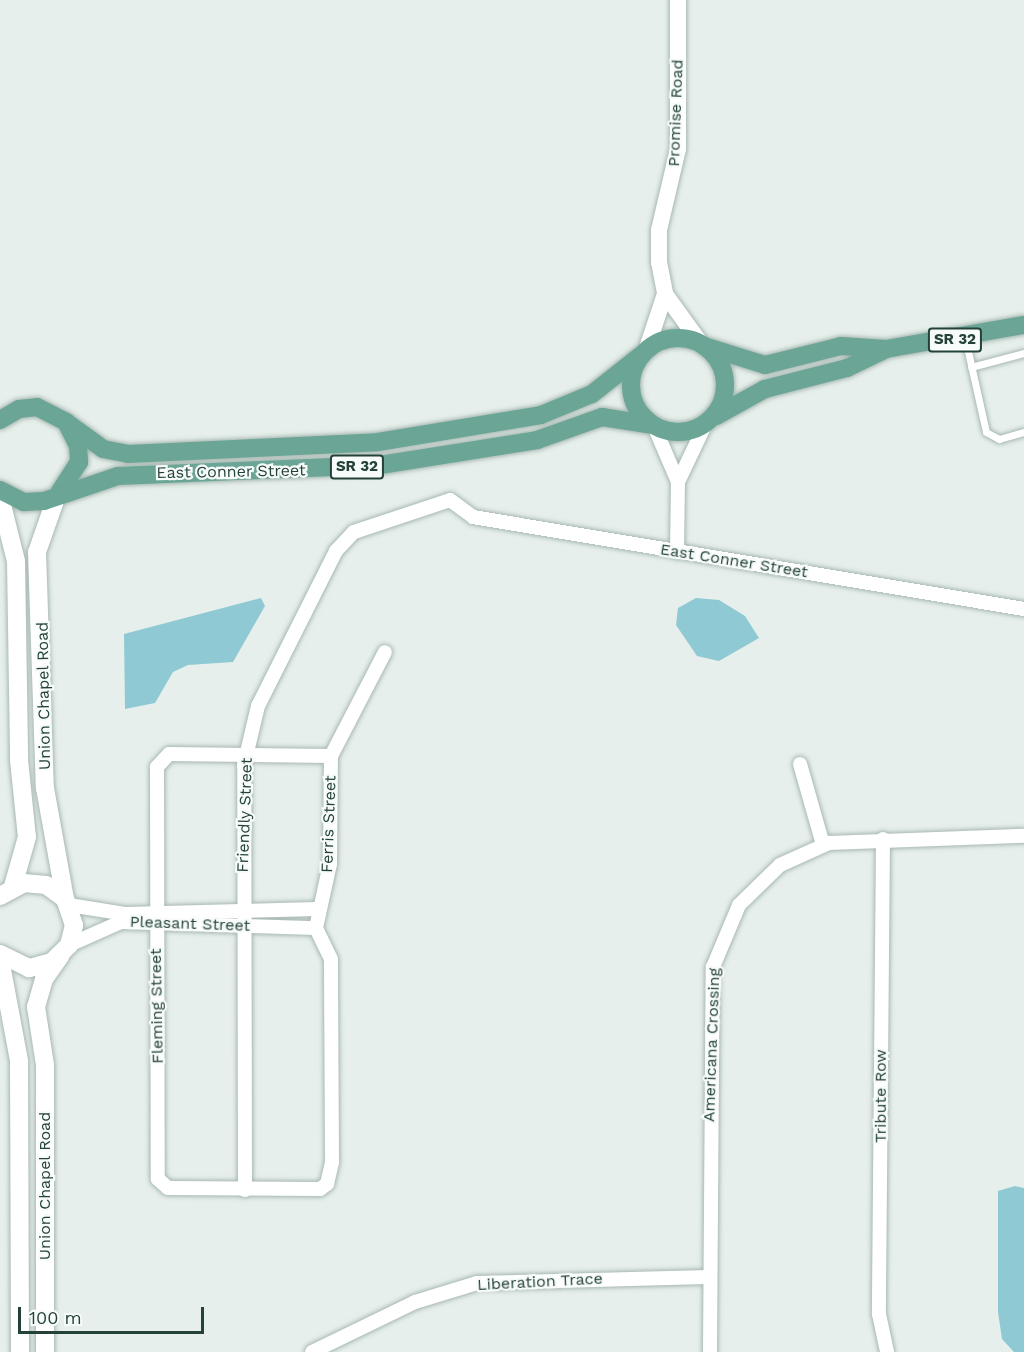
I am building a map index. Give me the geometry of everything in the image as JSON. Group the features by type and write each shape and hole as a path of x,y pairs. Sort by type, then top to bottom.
{"main road":[{"name":"SR 32","path":"702,345 765,365 841,346 886,349 1024,327"},
{"path":"678,338 702,345 722,368 725,387 708,422 686,431 653,425 637,409 631,388 643,354 678,338"},
{"name":"SR 32","path":"708,422 765,388 847,368 886,349"},
{"name":"East Conner Street","path":"66,422 103,449 128,454 378,442 553,411 601,388 643,354"},
{"name":"SR 32","path":"2,417 37,407 66,422"},
{"name":"East Conner Street","path":"57,495 134,475 313,471 447,456 537,440 602,417 653,425"},
{"path":"57,495 79,462 78,446 66,422"},
{"name":"SR 32","path":"0,490 24,502 57,495"},
{"name":"Union Chapel Road","path":"45,1352 45,1065 36,1007 44,979 65,950 74,925 67,902 45,788 37,552 57,495"},
{"name":"Union Chapel Road","path":"0,497 16,561 19,771 27,837 5,890"},
{"path":"5,890 35,882 67,902"},
{"path":"0,954 29,968 65,950"},
{"name":"Union Chapel Road","path":"0,959 19,1061 20,1352"}],"street":[{"name":"Promise Road","path":"643,354 665,294 658,238 678,149 678,0"},
{"name":"Promise Road","path":"665,294 702,345"},
{"path":"678,482 708,422"},
{"path":"653,425 678,482 677,552"},
{"name":"East Conner Street","path":"450,500 473,517 1024,609"},
{"name":"Friendly Street","path":"245,1190 243,909 246,755 258,706 343,543 371,523 450,500"},
{"name":"Ferris Street","path":"245,1190 320,1189 327,1184 332,1162 331,959 316,928 317,909 330,864 331,756 385,652"},
{"path":"246,755 331,756"},
{"name":"Fleming Street","path":"245,1190 176,1190 161,1184 156,774 164,757 246,755"},
{"path":"800,764 824,845"},
{"name":"Americana Crossing","path":"710,1352 713,967 727,927 758,884 780,865 824,845 883,839 1024,836"},
{"name":"Tribute Row","path":"883,839 879,1314 887,1352"},
{"name":"Pleasant Street","path":"67,902 156,918 243,926 316,928"},
{"name":"Pleasant Street","path":"65,950 121,922 243,909 317,909"},
{"name":"Liberation Trace","path":"312,1352 415,1302 477,1283 710,1277"}],"lane":[{"path":"965,338 986,432 999,439 1024,432"},
{"path":"971,367 1024,353"}],"water":[{"path":"261,598 265,606 233,662 188,665 173,672 155,703 125,709 124,634"},
{"path":"696,598 719,600 745,616 759,638 719,661 697,656 676,625 678,608"},
{"path":"1015,1186 1024,1188 1024,1352 1014,1352 1002,1339 998,1312 998,1191"}]}
